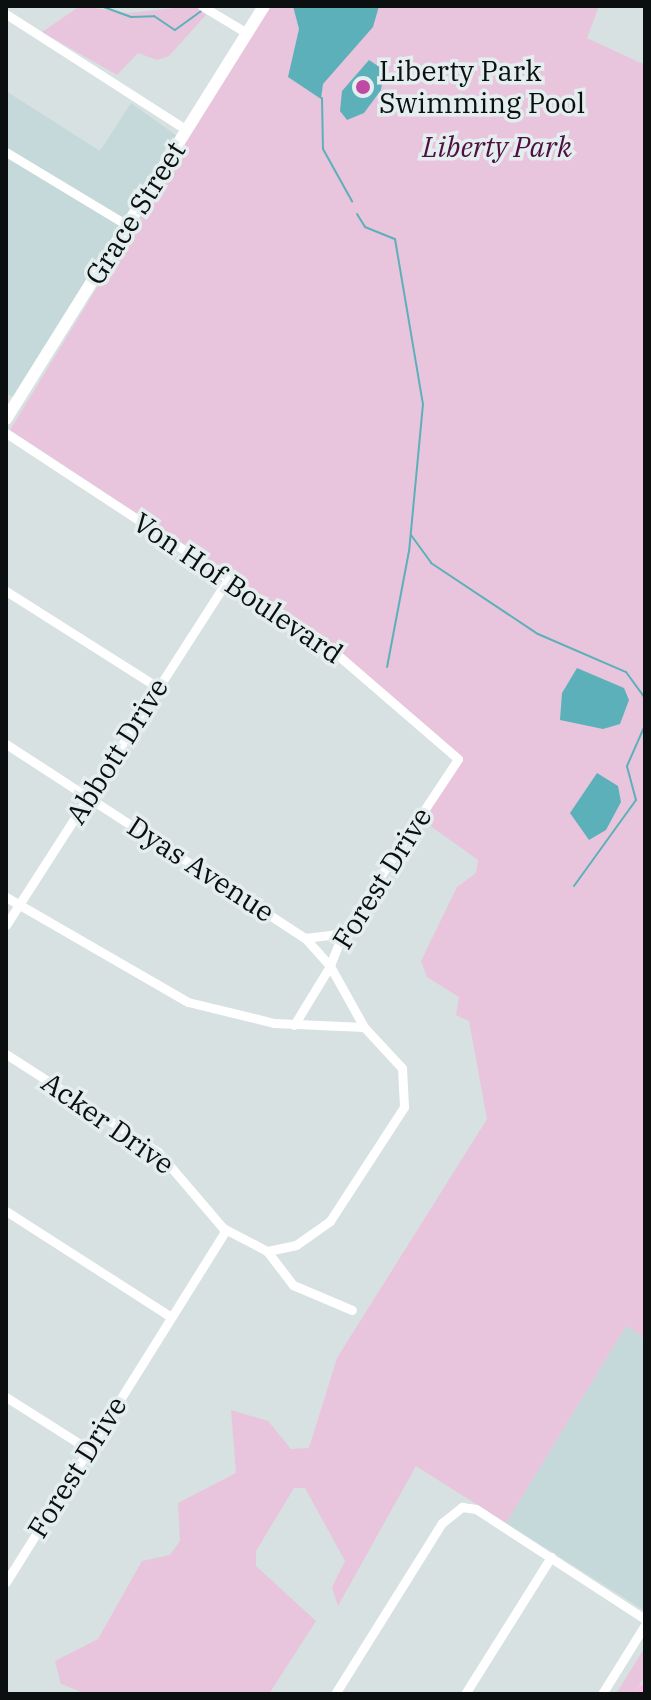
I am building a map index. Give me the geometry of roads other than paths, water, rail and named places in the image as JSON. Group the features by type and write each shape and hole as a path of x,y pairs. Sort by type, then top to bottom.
{"street":[{"name":"Grace Street","path":"6,419 264,6"},
{"path":"207,9 247,33"},
{"path":"6,14 187,130"},
{"path":"6,152 127,225"},
{"name":"Von Hof Boulevard","path":"6,433 318,638 458,759"},
{"name":"Abbott Drive","path":"6,925 228,579"},
{"path":"6,591 157,687"},
{"name":"Dyas Avenue","path":"6,744 305,938 330,966"},
{"name":"Forest Drive","path":"267,1251 296,1245 330,1221 404,1107 402,1068 364,1027 330,966 343,933 458,759"},
{"path":"6,897 172,996 294,1025 364,1027"},
{"path":"305,938 343,933"},
{"path":"294,1025 330,966"},
{"name":"Acker Drive","path":"6,1054 158,1152 225,1231 267,1251 293,1285 352,1310"},
{"path":"6,1211 171,1317"},
{"name":"Forest Drive","path":"6,1582 225,1231"},
{"path":"6,1397 88,1449"},
{"path":"335,1694 459,1509 476,1509 645,1619"},
{"path":"6,1555 18,1563"},
{"path":"465,1694 551,1557"},
{"path":"602,1694 645,1625"}],"water":[{"path":"293,6 379,6 373,27 323,84 321,99 288,77 299,29"},
{"name":"Liberty Park Swimming Pool","path":"369,60 384,70 381,90 364,113 347,120 340,111 342,91"},
{"path":"577,668 624,688 629,700 620,724 603,729 560,720 562,693"},
{"path":"597,773 618,786 621,802 606,830 589,840 570,813"}],"waterway":[{"path":"101,6 131,17 154,16 175,30 201,11"},
{"path":"322,98 323,149 352,201"},
{"path":"357,214 365,227 395,239 423,404 409,551 387,667"},
{"path":"411,535 431,563 538,634 626,672 645,698"},
{"path":"574,886 636,800 627,766 645,725"}],"place":[{"name":"Liberty Park Swimming Pool","path":"363,87"}],"park label":[{"name":"Liberty Park","path":"497,147"}]}
